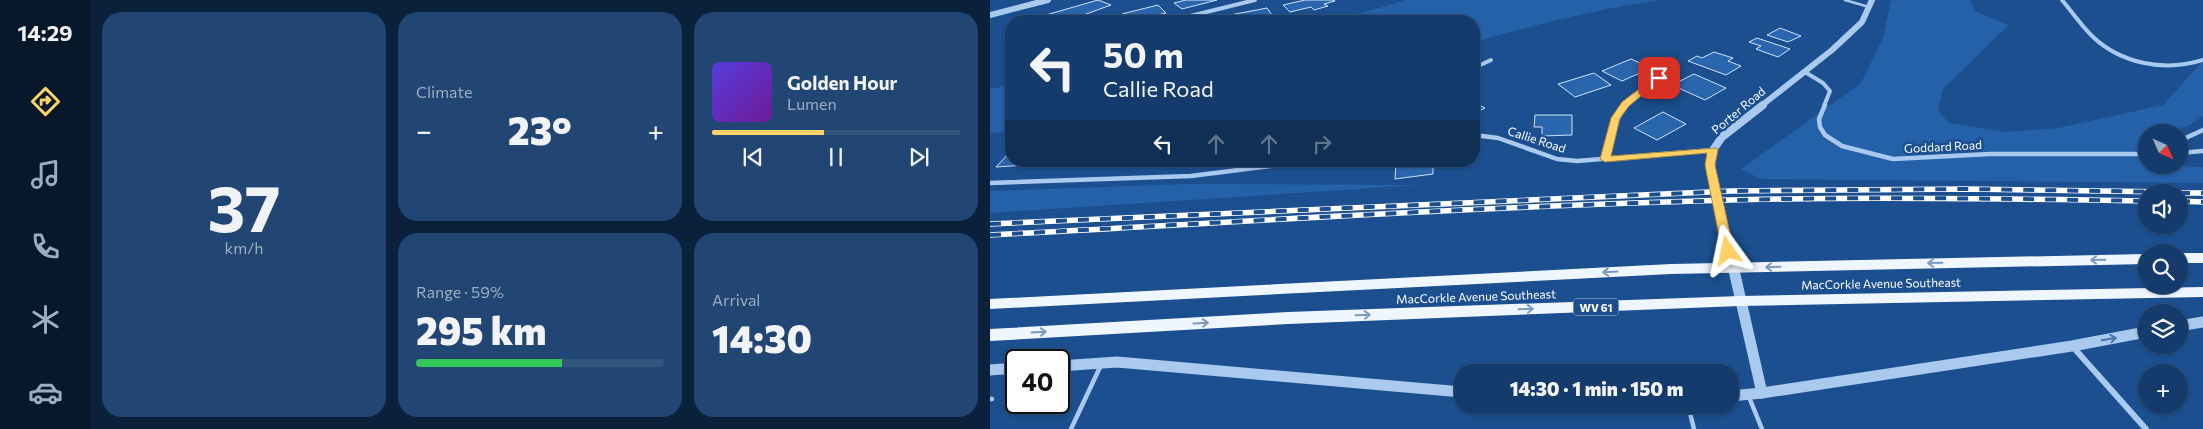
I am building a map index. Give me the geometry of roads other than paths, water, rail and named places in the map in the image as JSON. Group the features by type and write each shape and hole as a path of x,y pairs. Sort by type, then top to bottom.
{"main road":[{"path":"2188,258 2203,258"},
{"name":"MacCorkle Avenue Southeast","path":"990,304 1671,269 2138,259"},
{"name":"MacCorkle Avenue Southeast","path":"990,335 1288,318 1740,302 2203,292"}],"street":[{"path":"990,15 1048,0"},
{"path":"1194,15 1255,0"},
{"path":"2062,0 2096,40 2113,51 2139,62 2164,66 2183,66 2203,60"},
{"name":"Porter Road","path":"1762,393 1710,165 1713,150 1722,137 1805,72 1862,22 1870,3"},
{"path":"1480,65 1491,60"},
{"name":"Goddard Road","path":"1805,72 1823,83 1830,91 1819,119 1820,127 1825,135 1842,146 1875,156 1893,159 1990,154 2138,154"},
{"path":"2188,137 2203,130"},
{"name":"Callie Road","path":"1480,135 1492,135 1511,140 1557,159 1577,161 1713,150"},
{"path":"2188,152 2203,151"},
{"path":"1255,171 1267,167"},
{"path":"990,183 1124,180 1255,171 1277,167"},
{"path":"2188,324 2203,322"},
{"path":"1739,395 2072,346 2138,334"},
{"path":"2072,346 2146,429"},
{"path":"1070,365 1118,362 1454,391"},
{"path":"990,370 1005,369"}],"lane":[{"path":"1845,0 1870,3"},
{"path":"1605,159 1616,118 1625,104 1672,69"},
{"path":"1071,429 1102,363"},
{"path":"1748,394 1762,429"},
{"path":"1690,414 1694,429"}],"railway":[{"path":"990,224 1731,191 1967,189 2138,192"},
{"path":"2188,193 2203,193"},
{"path":"990,235 1388,214 1686,201 1876,198 2138,201"},
{"path":"2188,201 2203,202"}]}
